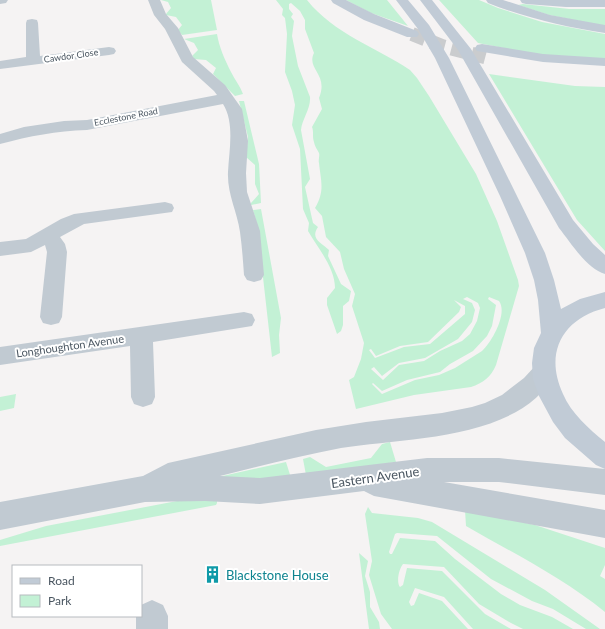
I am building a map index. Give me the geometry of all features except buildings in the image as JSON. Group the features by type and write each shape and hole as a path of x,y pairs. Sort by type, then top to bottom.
{"main road":[{"path":"337,0 354,10 386,24 415,31"},
{"path":"402,0 415,31 442,58 535,253 547,290 552,331"},
{"path":"426,0 454,35 482,58 566,224 586,249 605,267"},
{"path":"492,0 540,16 605,30"},
{"path":"526,0 547,3 605,3"},
{"path":"482,58 519,55 580,62 605,62"},
{"path":"482,58 516,65 595,75"},
{"path":"605,300 588,304 572,312 561,320 552,331 548,340 544,359 544,372 552,398 566,421 579,436 605,457"}],"street":[{"path":"154,0 160,15 171,28 186,59 216,84 228,98 234,109 240,137 237,173 238,192 250,232 254,275"},
{"name":"Cawdor Close","path":"32,23 33,61"},
{"name":"Cawdor Close","path":"0,66 109,51"},
{"name":"Ecclestone Road","path":"0,139 30,131 117,120 144,113 228,98"},
{"path":"0,249 28,245 68,223 81,218 165,208"},
{"path":"48,235 54,243 56,252 51,317"},
{"name":"Longhoughton Avenue","path":"0,356 244,320"},
{"name":"Longhoughton Avenue","path":"141,335 143,397"},
{"name":"Eastern Avenue","path":"144,489 168,476 293,446 367,433 473,418 498,409 519,397 536,383 544,372"},
{"name":"Eastern Avenue","path":"0,516 144,489 205,488 260,492 427,470 483,469 605,482"},
{"path":"355,479 605,524"}],"green space":[{"path":"161,0 211,0 217,30 182,35 178,30 182,25 176,17 166,15 171,8 168,2"},
{"path":"276,0 307,0 318,12 342,31 410,70 429,96 476,174 497,221 519,286 496,365 489,376 479,384 471,387 414,395 356,409 349,380 354,377 361,359 364,343 352,306 355,294 344,269 340,252 326,237 322,216 315,208 322,186 319,154 314,144 312,127 322,109 319,98 321,90 320,77 313,63 312,59 314,53 305,29 305,20 300,11 291,3 289,4 289,9 293,14 291,17 294,21 292,36 298,66 310,97 309,106 301,130 310,179 305,187 313,223 318,227 315,235 318,240 329,250 328,256 341,284 351,291 349,301 343,306 343,325 341,331 337,334 327,305 327,298 335,288 332,273 325,258 308,231 309,223 303,209 300,149 292,125 295,105 285,72 287,34 285,18 282,15 283,9","holes":["467,297 478,303 480,308 477,321 470,334 462,341 440,351 424,361 399,365 383,380 371,369 374,367 382,376 399,363 425,358 458,339 472,322 475,310 472,303 463,299","489,297 499,301 502,313 498,327 482,351 455,368 439,375 415,380 382,394 372,384 373,383 382,391 407,380 440,372 450,364 473,351 487,336 492,326 496,305 488,299","454,300 465,306 465,314 430,344 404,347 375,358 369,350 371,349 376,356 400,346 428,342 459,312 461,307"]},
{"path":"346,0 387,0 408,26 371,13"},
{"path":"439,0 479,0 498,8 542,22 605,34 605,59 544,56 478,43"},
{"path":"523,4 569,9 605,9 605,26 549,15 518,5"},
{"path":"217,34 224,58 243,94 235,96 213,74 216,68 206,60 194,59 192,56 198,50 194,43 184,39"},
{"path":"489,74 575,86 605,87 605,251 577,220"},
{"path":"239,101 244,101 259,164 261,203 251,205 259,194 255,184 255,165 246,157 248,137"},
{"path":"261,209 281,318 279,335 280,353 272,357 257,224 253,210"},
{"path":"16,394 14,408 0,411 0,397"},
{"path":"390,442 396,462 306,475 303,459 310,457 326,467 371,458 382,444"},
{"path":"286,462 291,478 278,481 218,477"},
{"path":"177,501 217,501 217,503 216,505 0,546 0,540 46,526"},
{"path":"368,507 372,513 418,518 432,522 545,590 600,629 586,629 553,609 532,601 491,579 437,536 397,533 395,534 389,552 390,554 392,554 400,538 435,541 455,559 501,594 520,605 552,617 573,629 523,629 479,604 444,567 403,564 398,576 400,587 403,585 407,568 442,571 485,614 511,629 473,629 444,597 415,588 409,602 411,606 414,605 419,593 442,601 468,629 392,629 381,614 369,575 372,561 365,514"},
{"path":"465,510 535,525 605,548 605,565 600,576 605,579 605,612 555,577 466,526"},
{"path":"359,553 368,561 365,576 370,592 370,607 379,622 380,629 369,629"}],"tunnel":[{"path":"412,34 442,46 488,58"}],"place":[{"name":"Blackstone House","path":"213,575"}]}
